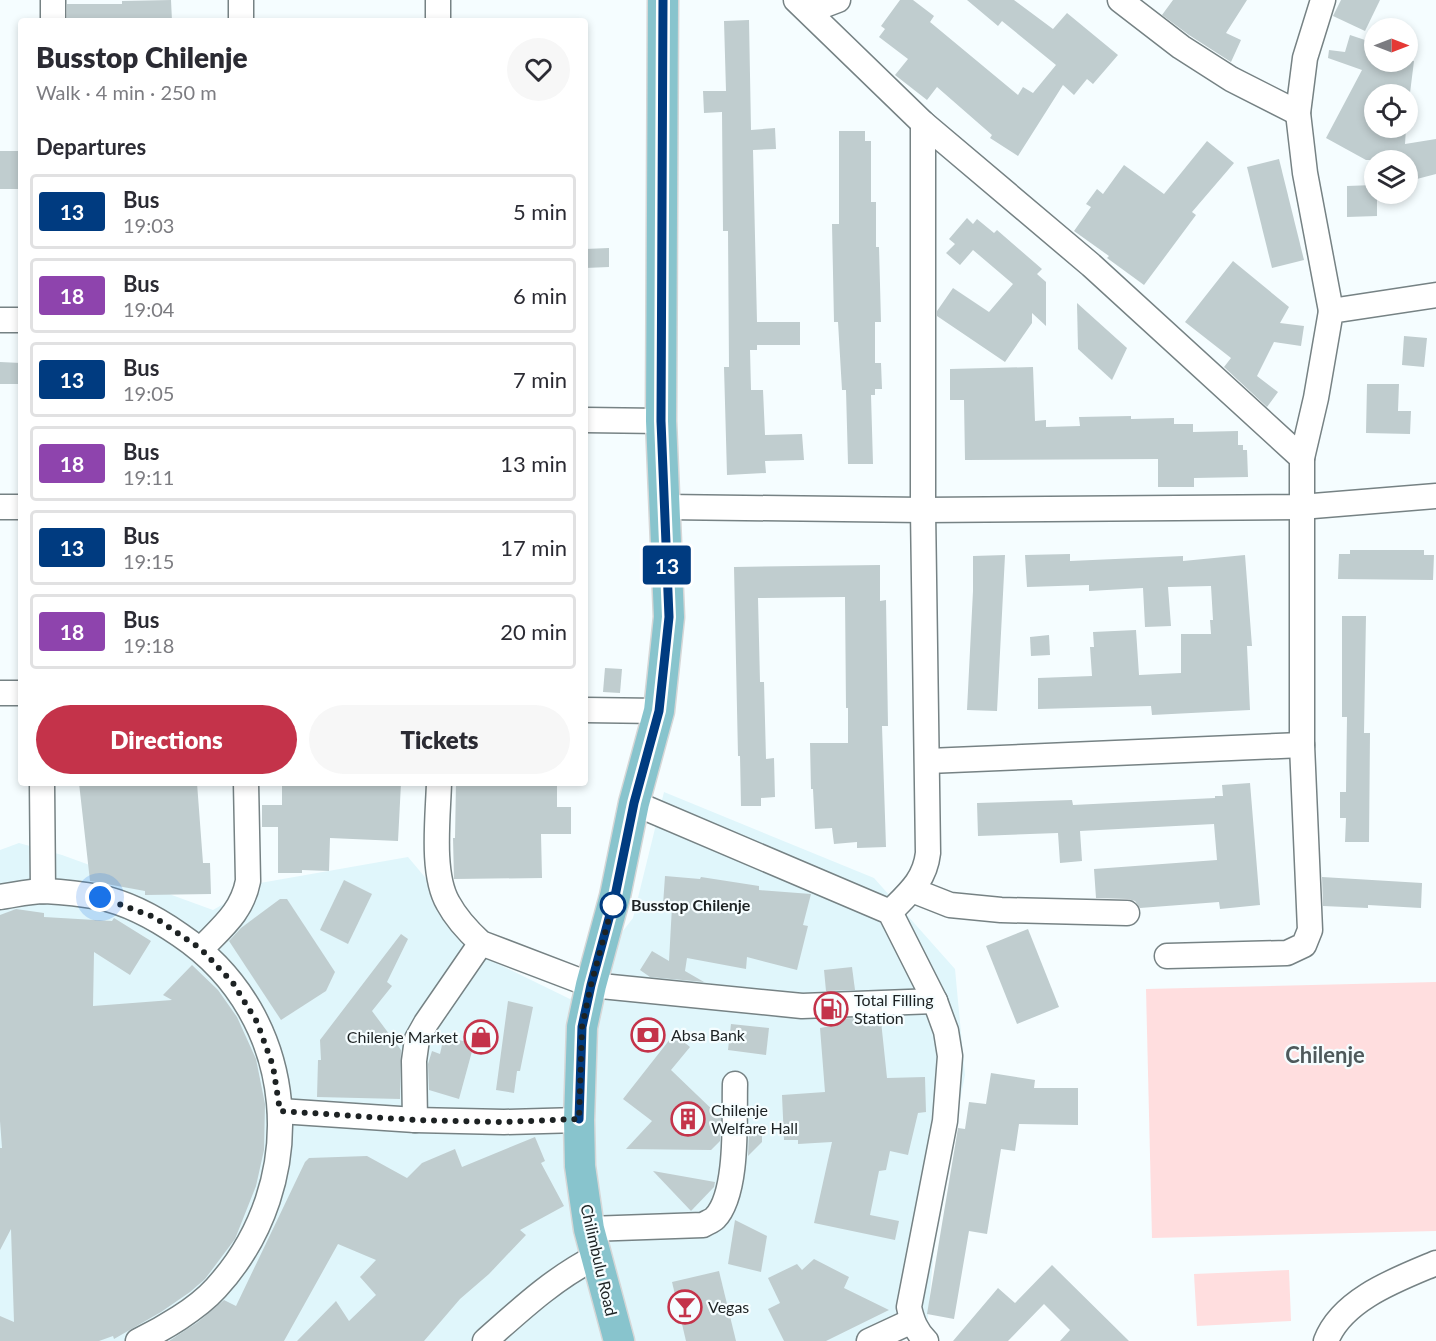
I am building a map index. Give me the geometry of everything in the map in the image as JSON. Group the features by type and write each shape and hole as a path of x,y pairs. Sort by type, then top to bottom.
{"main road":[{"name":"Chilimbulu Road","path":"619,1341 593,1243 580,1166 582,1027 615,896 634,803 659,711 669,617 661,421 663,0"}],"street":[{"path":"53,18 54,0"},
{"path":"241,0 241,18"},
{"path":"438,0 438,18"},
{"path":"803,6 838,0"},
{"path":"1120,0 1181,47 1231,79 1298,113"},
{"path":"1167,956 1287,954 1304,945 1310,930 1302,745 1302,458 1331,311 1305,173 1298,113 1305,58 1323,0"},
{"path":"803,6 923,123 1090,265 1302,458"},
{"path":"891,912 912,890 926,868 928,853 923,510 923,123"},
{"path":"1331,311 1436,295"},
{"path":"0,320 18,320"},
{"path":"588,420 661,421"},
{"path":"666,507 923,510 1301,507 1436,496"},
{"path":"0,507 18,507"},
{"path":"0,693 18,693"},
{"path":"588,710 659,711"},
{"path":"928,761 1302,745"},
{"path":"42,786 43,891"},
{"path":"201,949 239,908 245,896 248,881 246,786"},
{"path":"439,786 438,873 447,903 468,931 481,943 591,985 802,1006 935,1001"},
{"path":"634,803 891,912 935,1001 946,1031 950,1056 945,1121 909,1307 912,1321 918,1333 926,1341"},
{"path":"912,890 950,905 1001,910 1127,913"},
{"path":"0,897 43,891 100,897 154,917 201,949 233,983 257,1022 273,1066 280,1111 280,1151 272,1190 258,1227 238,1261 215,1290 182,1316 138,1341"},
{"path":"415,1120 414,1061 417,1039 481,943"},
{"path":"485,1341 546,1288 575,1268 593,1243 703,1225 714,1218 722,1207 732,1175 735,1084"},
{"path":"280,1111 415,1120 504,1122 579,1119"},
{"path":"1326,1341 1331,1329 1346,1311 1388,1283 1436,1263"},
{"path":"869,1341 912,1321"}],"shaded area":[{"name":"Chilenje Market","path":"664,792 874,878 955,969 965,1075 937,1215 927,1326 902,1341 0,1341 0,850 19,843 62,855 213,910 260,883 408,857 498,964 570,999 633,918"},
{"path":"1436,982 1436,1231 1152,1238 1146,989"},
{"path":"1289,1270 1291,1321 1197,1326 1194,1274"}],"building":[{"path":"171,0 172,18 67,18 67,4 122,4 122,1"},
{"path":"900,0 913,0 934,16 930,22 1018,95 1023,87 1033,93 1056,65 1002,21 998,26 967,0 1014,0 1053,29 1067,13 1118,55 1093,84 1087,79 1074,95 1063,85 1018,156 990,138 992,135 937,87 927,100 895,75 908,59 879,37 885,29 881,26"},
{"path":"1173,0 1247,0 1226,33 1241,40 1231,62 1162,15"},
{"path":"1341,0 1380,0 1371,18 1364,18 1364,31 1333,16"},
{"path":"749,20 751,130 775,128 776,149 753,150 757,322 800,322 800,345 757,345 757,350 750,350 751,390 763,390 765,435 802,434 804,460 765,461 766,473 727,475 724,367 729,367 728,231 723,231 722,112 704,113 703,91 726,91 724,21"},
{"path":"1350,35 1364,40 1364,72 1413,72 1411,84 1364,84 1364,138 1405,138 1405,144 1436,139 1436,174 1418,179 1418,150 1364,150 1364,159 1326,138 1362,70 1328,58 1329,50 1345,52"},
{"path":"839,131 865,131 865,141 871,141 871,202 876,202 876,247 879,247 881,322 875,322 875,363 881,363 882,389 875,389 875,395 871,395 873,464 848,464 846,390 842,390 838,322 834,322 832,224 839,224"},
{"path":"1207,141 1234,163 1192,212 1196,215 1144,285 1074,231 1091,207 1086,204 1097,189 1103,194 1124,165 1164,194"},
{"path":"0,151 18,151 18,189 0,189"},
{"path":"1279,159 1304,260 1272,268 1247,167"},
{"path":"1364,185 1364,204 1377,204 1377,216 1347,217 1347,186"},
{"path":"967,218 973,224 977,219 994,233 997,230 1042,269 1037,274 1046,282 1046,326 1032,313 1032,323 1005,362 937,316 937,311 953,288 989,312 1013,284 973,250 960,265 946,253 955,244 949,239"},
{"path":"609,248 609,267 588,268 588,249"},
{"path":"1233,261 1289,307 1280,323 1304,326 1301,346 1274,342 1257,376 1278,392 1267,407 1224,367 1231,358 1185,322"},
{"path":"1077,303 1127,348 1112,380 1078,349"},
{"path":"1404,336 1427,338 1424,367 1402,365"},
{"path":"0,362 18,363 18,384 0,384"},
{"path":"1033,367 1035,421 1046,420 1046,427 1080,426 1079,417 1131,416 1131,419 1174,418 1174,424 1193,424 1193,432 1238,431 1238,445 1243,445 1243,450 1247,450 1248,477 1194,478 1194,487 1158,487 1158,459 965,460 964,400 950,400 950,369"},
{"path":"1367,384 1399,384 1398,411 1411,411 1410,434 1366,433"},
{"path":"1350,550 1424,550 1424,555 1434,555 1433,580 1338,579 1339,554 1350,554"},
{"path":"1070,554 1070,561 1183,556 1183,561 1245,555 1252,646 1247,646 1250,710 1152,715 1151,706 1038,709 1038,678 1092,676 1090,647 1094,647 1093,632 1136,630 1139,675 1181,673 1181,634 1211,634 1210,620 1213,620 1211,586 1168,587 1171,626 1145,627 1143,588 1089,591 1089,585 1027,587 1025,555"},
{"path":"1005,555 997,711 967,710 973,556"},
{"path":"880,565 880,601 886,600 888,726 882,726 886,847 857,848 857,842 834,844 832,828 815,829 813,789 811,789 810,743 848,743 845,597 758,598 760,682 764,682 766,759 774,758 775,797 761,798 761,806 741,806 734,567"},
{"path":"1342,616 1366,616 1364,733 1370,733 1369,842 1345,842 1346,818 1340,818 1340,792 1346,792 1347,717 1342,717"},
{"path":"1049,635 1050,655 1031,656 1030,637"},
{"path":"605,668 622,669 620,693 603,692"},
{"path":"1250,783 1260,905 1220,909 1219,902 1140,908 1135,901 1128,899 1096,898 1094,869 1217,860 1214,824 1080,831 1082,861 1060,863 1058,833 978,836 977,803 1072,800 1073,805 1215,798 1215,796 1223,796 1222,785"},
{"path":"79,786 197,786 203,863 210,863 211,894 145,895 145,891 90,881"},
{"path":"282,786 401,786 398,841 330,838 329,871 302,870 302,873 278,873 278,827 262,827 262,805 282,805"},
{"path":"456,786 557,786 557,807 571,807 571,834 541,834 542,878 454,879 453,838 455,838"},
{"path":"665,876 700,879 701,877 759,886 759,890 811,894 803,925 808,926 797,970 747,957 746,969 687,958 685,971 704,982 650,977 640,970 652,951 669,961 672,906 663,905"},
{"path":"1322,877 1422,883 1421,908 1368,905 1368,908 1323,906"},
{"path":"344,880 372,894 348,944 320,930"},
{"path":"280,899 287,899 335,972 326,991 281,1020 229,941 241,928"},
{"path":"16,909 44,913 44,917 112,921 114,918 151,941 130,975 94,952 93,1006 172,1000 163,995 192,965 218,990 237,1017 256,1059 265,1104 264,1150 256,1186 235,1239 205,1279 190,1292 114,1339 113,1336 99,1341 0,1341 0,1316 14,1322 11,1229 0,1250 0,1148 2,1148 0,915"},
{"path":"1028,929 1059,1007 1017,1024 986,946"},
{"path":"401,934 408,939 387,982 392,986 372,1011 401,1050 400,1099 317,1097 318,1060 321,1060 320,1040"},
{"path":"852,967 855,990 826,991 824,970"},
{"path":"508,1001 533,1007 520,1071 517,1071 514,1093 496,1090"},
{"path":"858,1018 859,1023 881,1021 887,1078 925,1077 926,1112 918,1113 908,1155 890,1151 886,1170 879,1171 870,1215 899,1221 895,1240 814,1223 832,1142 798,1144 798,1140 784,1140 782,1095 825,1092 820,1028 831,1026 830,1019"},
{"path":"731,1024 769,1028 766,1055 728,1050"},
{"name":"Chilenje Welfare Hall","path":"674,1034 690,1047 671,1070 721,1118 720,1141 711,1150 626,1149 652,1121 623,1099"},
{"path":"444,1036 474,1044 459,1099 429,1090 428,1064 432,1051 440,1054"},
{"path":"991,1073 1035,1080 1034,1088 1078,1088 1078,1125 1019,1124 1015,1151 1001,1149 987,1234 969,1231 954,1319 927,1314 958,1128 965,1129 969,1102 986,1104"},
{"path":"749,1129 762,1130 762,1142 748,1156"},
{"path":"535,1137 545,1161 541,1163 564,1206 520,1230 526,1235 489,1274 460,1299 424,1341 297,1341 336,1301 349,1321 376,1295 360,1277 376,1260 338,1244 284,1341 169,1341 198,1322 224,1300 236,1306 305,1162 309,1158 367,1156 407,1178 422,1163 455,1149 462,1167"},
{"path":"653,1171 715,1182 714,1187 691,1211"},
{"path":"735,1220 767,1236 761,1272 728,1264"},
{"path":"814,1259 849,1277 844,1288 889,1310 826,1341 784,1341 768,1309 780,1303 768,1278 797,1264 802,1270"},
{"path":"1052,1265 1129,1341 1060,1341 1070,1330 1044,1304 1008,1341 953,1341 998,1288 1015,1303"},
{"path":"719,1271 736,1341 686,1341 672,1282"}],"bus line":[{"name":"13","path":"579,1119 582,1027 615,896 634,803 659,711 669,617 661,421 663,0"}],"place":[{"name":"Busstop Chilenje","path":"613,905"},
{"name":"Total Filling Station","path":"831,1009"},
{"name":"Absa Bank","path":"648,1035"},
{"name":"Chilenje Market","path":"481,1037"},
{"name":"Chilenje Welfare Hall","path":"688,1119"},
{"name":"Vegas","path":"685,1307"}],"district":[{"name":"Chilenje","path":"1325,1055"}],"route":[{"path":"100,897 154,917 201,949 233,983 257,1022 273,1066 280,1111 415,1120 504,1122 579,1119 582,1027 615,896 613,905"}]}
